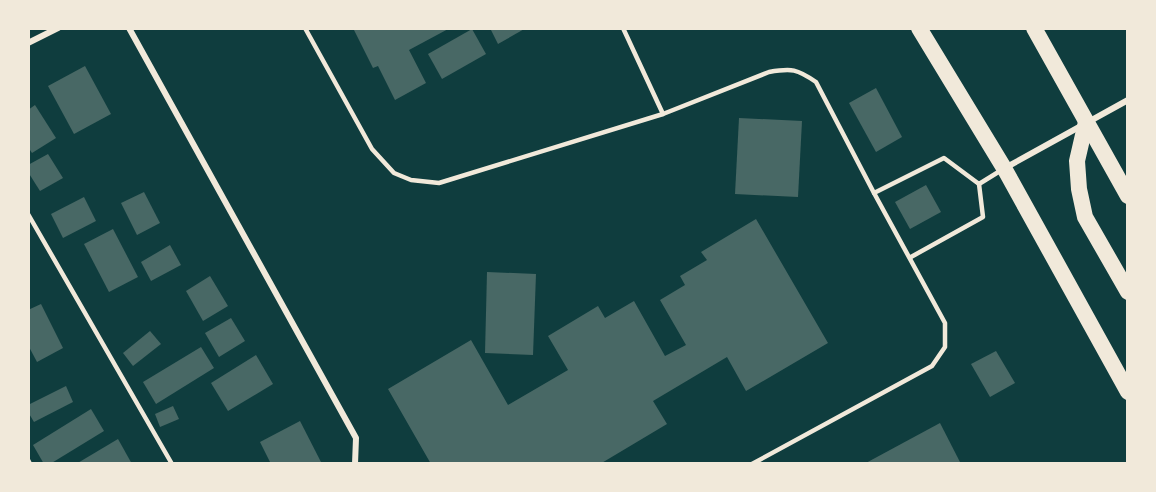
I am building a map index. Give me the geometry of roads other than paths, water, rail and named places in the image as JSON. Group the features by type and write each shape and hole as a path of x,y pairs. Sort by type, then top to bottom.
{"highway":[{"path":"919,28 1004,168 1128,392"},
{"path":"1034,28 1128,196"},
{"path":"1086,122 1077,161 1078,189 1085,217 1128,292"}],"street":[{"path":"28,43 58,28"},
{"path":"129,28 356,438 355,464"},
{"path":"1004,168 1128,100"}],"lane":[{"path":"305,28 372,149 394,173 411,180 439,183 663,114 769,72 800,71 816,82 945,323 945,347 932,366 752,464"},
{"path":"623,28 663,114"},
{"path":"874,193 944,158 979,184 983,217 911,257"},
{"path":"979,184 1004,168"},
{"path":"28,214 172,464"}]}
